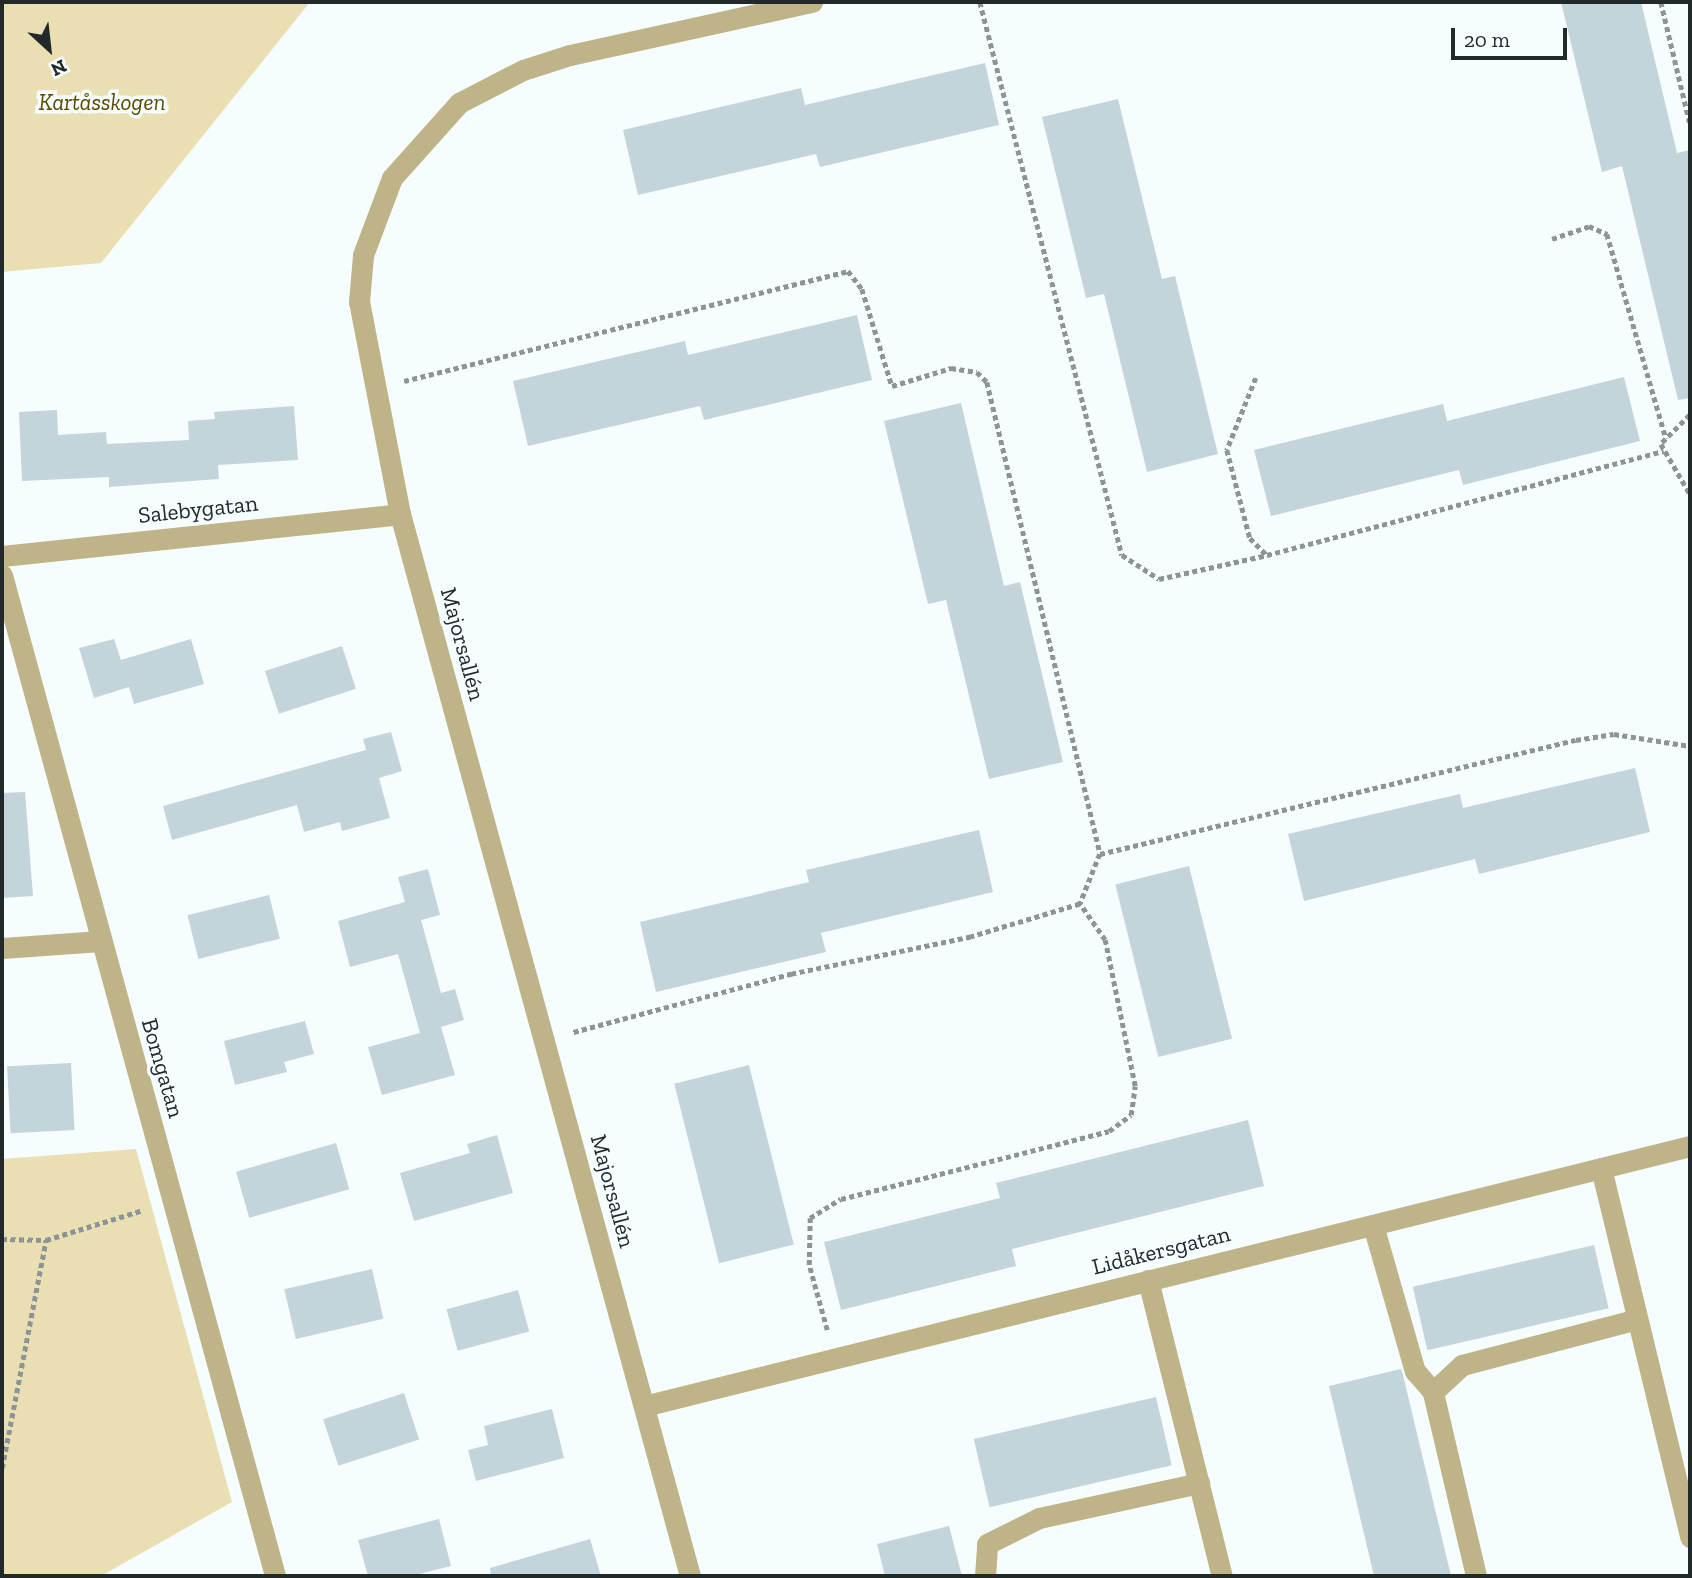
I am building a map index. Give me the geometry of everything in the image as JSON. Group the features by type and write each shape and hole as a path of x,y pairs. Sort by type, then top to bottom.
{"street":[{"name":"Majorsallén","path":"690,1576 400,514 372,390 359,302 373,220 409,154 459,103 523,70 570,55 813,2"},
{"name":"Salebygatan","path":"2,556 400,514"},
{"name":"Bomgatan","path":"2,575 275,1576"},
{"path":"2,948 101,940"},
{"name":"Lidåkersgatan","path":"644,1406 1690,1146"},
{"path":"1601,1168 1690,1537"},
{"path":"1373,1225 1415,1371 1433,1392 1476,1576"},
{"path":"1148,1280 1222,1576"},
{"path":"1433,1392 1462,1364 1637,1319"},
{"path":"985,1576 987,1544 1039,1518 1199,1483"}],"path":[{"path":"980,2 1122,555 1144,576 1160,579 1267,555 1664,451"},
{"path":"1661,2 1690,124"},
{"path":"1552,239 1589,226 1607,234 1666,439 1664,451 1690,494"},
{"path":"372,390 848,271 862,289 892,386 951,368 977,372 988,382 1100,854 1080,904"},
{"path":"1256,378 1227,450 1250,538 1267,555"},
{"path":"1666,439 1690,415"},
{"path":"1100,854 1576,740 1614,734 1690,746"},
{"path":"544,1041 792,974 971,937 1080,904"},
{"path":"834,1358 808,1265 810,1218 841,1199 1109,1131 1131,1115 1135,1086 1105,940 1080,904"},
{"path":"2,1239 46,1240 173,1201"},
{"path":"2,1468 46,1240"}],"green space":[{"name":"Kartåsskogen","path":"2,2 310,2 101,263 2,272"},
{"path":"136,1149 232,1502 101,1576 2,1576 2,1159"}],"building":[{"path":"1561,2 1641,2 1677,153 1690,150 1690,398 1678,400 1622,166 1602,172"},
{"path":"985,63 999,125 820,167 816,154 638,195 623,130 801,88 805,105"},
{"path":"1118,99 1162,279 1175,276 1218,454 1147,472 1104,294 1086,298 1042,117"},
{"path":"857,315 872,380 704,420 700,406 528,446 513,381 685,341 688,355"},
{"path":"1624,377 1640,441 1463,485 1459,470 1271,516 1254,450 1443,404 1447,421"},
{"path":"961,403 1004,586 1020,582 1063,762 989,779 946,600 928,604 884,421"},
{"path":"294,406 298,460 218,465 219,479 109,487 109,477 22,481 19,412 57,410 58,435 106,432 107,444 189,440 188,421 215,419 214,412"},
{"path":"114,639 121,660 191,639 204,684 134,704 129,687 94,698 79,648"},
{"path":"342,646 356,689 279,714 265,671"},
{"path":"391,732 402,771 379,778 390,818 342,831 340,822 304,832 297,805 172,840 163,806 366,750 363,739"},
{"path":"1635,768 1650,832 1479,874 1475,859 1304,901 1288,834 1460,794 1463,808"},
{"path":"25,792 33,896 2,898 2,793"},
{"path":"979,830 993,892 821,933 826,952 656,992 640,922 809,882 806,870"},
{"path":"1189,866 1232,1039 1158,1057 1115,884"},
{"path":"428,869 440,915 421,920 441,993 455,989 464,1020 441,1027 455,1075 382,1095 368,1047 420,1033 398,954 350,967 338,921 405,902 398,877"},
{"path":"269,895 280,939 198,959 187,915"},
{"path":"305,1021 314,1054 284,1062 287,1072 235,1085 224,1041"},
{"path":"71,1063 75,1130 11,1133 7,1066"},
{"path":"749,1065 794,1245 719,1263 674,1084"},
{"path":"1248,1120 1264,1186 1012,1249 1016,1266 841,1310 824,1242 1000,1198 996,1183"},
{"path":"497,1135 513,1193 414,1221 400,1173 470,1153 467,1144"},
{"path":"336,1143 349,1189 249,1218 236,1172"},
{"path":"1594,1245 1609,1308 1427,1350 1413,1287"},
{"path":"372,1269 383,1319 296,1339 284,1289"},
{"path":"518,1290 529,1332 458,1351 447,1309"},
{"path":"1401,1369 1451,1576 1374,1576 1329,1386"},
{"path":"404,1393 419,1440 338,1466 323,1419"},
{"path":"1156,1397 1172,1465 990,1507 974,1439"},
{"path":"552,1409 564,1458 476,1481 468,1450 488,1445 484,1426"},
{"path":"439,1519 451,1566 411,1576 368,1576 358,1540"},
{"path":"949,1526 962,1576 885,1576 877,1544"},
{"path":"590,1539 601,1576 491,1576 490,1568"}]}
